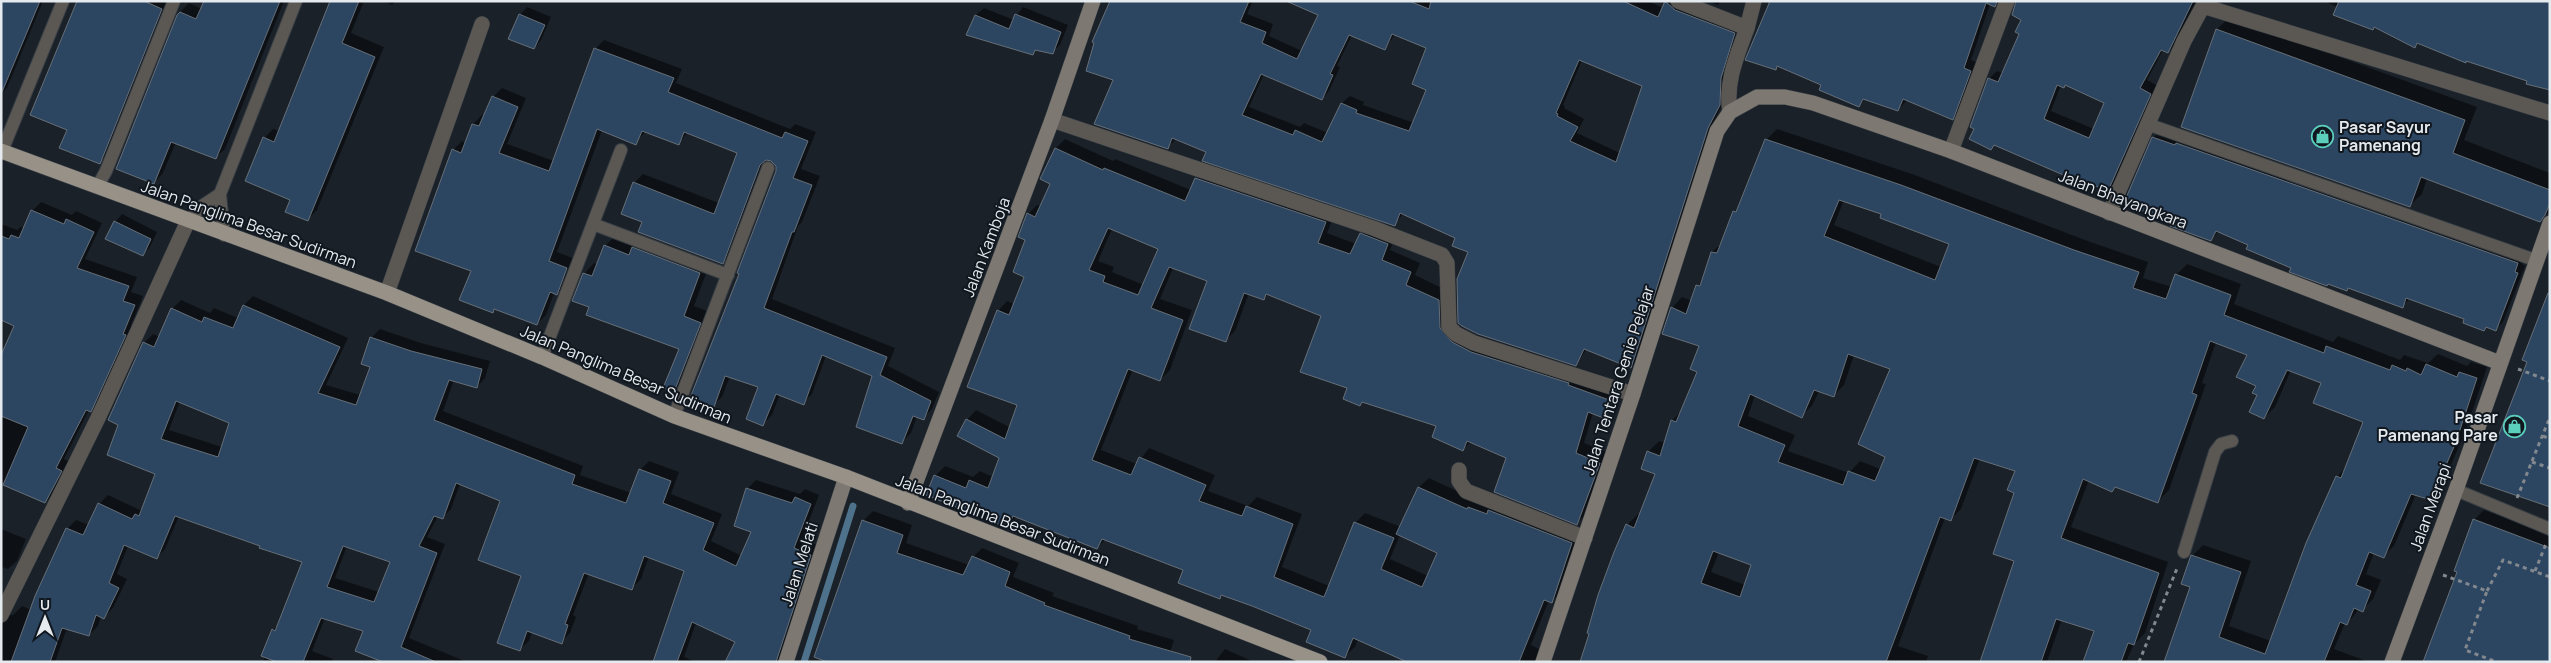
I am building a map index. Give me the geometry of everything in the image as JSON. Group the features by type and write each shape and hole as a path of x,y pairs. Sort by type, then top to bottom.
{"main road":[{"name":"Jalan Panglima Besar Sudirman","path":"2,151 387,294 542,358 674,416 846,477 908,503 1320,662"}],"street":[{"name":"Jalan Kamboja","path":"908,503 1052,120 1093,1"},
{"path":"1678,1 1746,28"},
{"path":"1730,112 1728,98 1730,80 1754,1"},
{"path":"1952,151 2007,1"},
{"path":"2109,213 2184,41 2204,3 2550,113"},
{"path":"387,294 482,24"},
{"name":"Jalan Bhayangkara","path":"1730,112 1757,97 1785,97 1812,103 1952,151 2500,363"},
{"name":"Jalan Tentara Genie Pelajar","path":"1543,662 1633,394 1717,131 1730,112"},
{"path":"1052,120 1373,228 1442,255 1447,263 1449,327 1456,334 1508,354 1633,394"},
{"path":"1,615 99,416 188,221"},
{"name":"Jalan Merapi","path":"2392,662 2456,490 2535,260 2550,223"},
{"path":"1459,470 1459,481 1466,491 1585,538"},
{"name":"Jalan Melati","path":"786,662 846,477"}],"lane":[{"path":"2,151 62,1"},
{"path":"97,187 106,171 174,1"},
{"path":"224,235 220,194 296,1"},
{"path":"2147,124 2535,260"},
{"path":"542,358 620,150"},
{"path":"674,416 768,168"},
{"path":"188,221 202,206 220,194"},
{"path":"593,224 728,275"},
{"path":"2184,552 2215,452 2221,444 2232,441"},
{"path":"2456,490 2511,511 2548,535"}],"path":[{"path":"2500,363 2550,381"},
{"path":"2511,511 2550,417"},
{"path":"2543,436 2550,439"},
{"path":"2532,462 2550,468"},
{"path":"2535,571 2548,535"},
{"path":"2139,662 2184,552"},
{"path":"2497,662 2465,650 2488,591 2503,560 2550,576"},
{"path":"2426,568 2488,591"}],"building":[{"path":"1,1 40,1 2,92 1,92"},
{"path":"77,1 144,1 162,9 100,164 59,148 67,130 30,115"},
{"path":"204,1 280,1 216,159 171,142 154,184 116,169 177,15 180,12 196,19"},
{"path":"330,1 359,1 342,43 375,57 308,221 285,212 290,200 245,181 263,137 274,142"},
{"path":"1110,1 1249,1 1240,22 1266,32 1262,43 1297,59 1318,15 1286,1 1409,1 1429,9 1431,1 1623,1 1658,17 1665,1 1675,10 1735,33 1721,78 1720,105 1708,128 1631,368 1584,349 1576,366 1478,334 1462,326 1458,323 1457,279 1468,252 1452,246 1455,238 1400,213 1395,226 1202,161 1206,152 1172,138 1168,149 1094,124 1113,80 1086,71 1094,43 1092,42","holes":["1392,34 1426,48 1412,84 1426,90 1409,131 1356,113 1357,110 1341,103 1322,142 1295,130 1293,135 1242,115 1261,74 1322,100 1333,75 1330,74 1349,35 1385,50","1579,60 1642,86 1616,162 1570,141 1578,127 1557,116 1558,114 1556,113"]},
{"path":"1770,1 1997,1 1995,7 1986,3 1964,68 1971,71 1953,120 1903,99 1898,111 1863,99 1859,107 1819,90 1821,85 1777,66 1776,70 1745,60"},
{"path":"2016,1 2193,1 2168,53 2161,50 2140,88 2151,94 2108,191 2068,175 2068,177 1994,145 1991,150 1969,139 1974,129 1970,127 1988,78 1998,82 2019,34 2015,32 2021,20 2012,15","holes":["2057,85 2064,88 2065,85 2104,103 2089,138 2044,119"]},
{"path":"2339,1 2550,1 2550,90 2526,84 2527,81 2466,61 2466,63 2417,43 2415,48 2374,27 2373,30 2333,15"},
{"path":"519,14 545,25 534,49 508,39"},
{"path":"1015,14 1061,32 1053,54 1035,50 1033,55 966,35 975,15 1009,29"},
{"path":"2216,29 2465,120 2453,153 2550,190 2550,203 2545,215 2540,222 2421,177 2410,207 2181,127"},
{"path":"594,48 674,78 668,92 782,138 785,132 808,141 793,178 812,185 794,232 792,232 764,308 887,357 880,375 931,401 924,420 913,416 902,444 856,427 872,376 822,355 804,405 776,394 763,426 746,419 758,387 725,376 714,407 690,398 739,274 737,273 776,171 776,166 771,161 766,160 760,165 723,264 638,232 642,222 621,214 633,182 714,214 737,153 684,132 679,145 642,131 636,145 597,129 549,261 567,268 557,295 550,292 537,325 494,309 493,313 459,300 471,271 415,251 452,149 461,153 472,124 479,126 492,96 518,107 499,153 549,171"},
{"path":"2152,137 2175,145 2176,143 2518,263 2515,272 2518,273 2496,331 2486,327 2484,331 2463,323 2464,319 2406,298 2403,308 2348,288 2347,291 2328,284 2327,286 2289,272 2291,268 2246,249 2248,245 2216,231 2211,241 2170,226 2172,223 2131,206 2133,201 2126,198"},
{"path":"1765,139 1901,185 2074,250 2139,272 2133,288 2166,299 2175,274 2231,295 2224,315 2324,353 2326,346 2390,370 2392,365 2406,371 2407,368 2421,375 2426,364 2457,377 2459,372 2477,378 2456,442 2431,500 2411,494 2384,558 2369,552 2356,585 2371,591 2363,612 2354,608 2347,625 2340,622 2324,662 2164,662 2190,587 2181,584 2191,555 2241,572 2219,637 2265,654 2306,543 2336,476 2341,478 2363,422 2313,403 2321,383 2287,370 2264,419 2249,412 2257,395 2252,393 2256,386 2236,377 2247,355 2210,341 2192,393 2197,395 2158,503 2115,487 2112,492 2083,479 2061,538 2159,573 2134,645 2128,643 2121,662 2083,662 2094,631 2056,619 2041,662 1980,662 2014,561 1993,554 2014,493 2007,490 2015,471 1974,458 1951,521 1940,517 1886,662 1580,662 1598,595 1614,552 1626,524 1634,528 1655,474 1641,469 1647,451 1660,456 1671,420 1676,422 1697,372 1690,369 1699,346 1662,334 1671,307 1686,314 1696,285 1700,286 1711,252 1717,253 1733,211 1736,212","holes":["1839,200 1881,214 1880,218 1949,244 1935,280 1824,236","1848,354 1890,369 1858,444 1885,457 1875,481 1848,471 1843,485 1778,462 1785,445 1738,426 1750,394 1802,418 1814,390 1834,397","1713,551 1751,565 1740,597 1701,583"]},
{"path":"1055,148 1103,170 1104,168 1185,201 1195,178 1326,222 1318,243 1350,254 1360,233 1388,244 1382,260 1411,272 1406,285 1439,300 1440,328 1452,342 1471,352 1569,383 1568,385 1612,401 1606,419 1588,412 1576,453 1600,463 1577,525 1494,492 1506,458 1467,441 1463,451 1432,437 1436,426 1362,402 1360,406 1343,399 1347,388 1300,372 1321,316 1266,294 1264,300 1244,293 1226,342 1189,329 1207,281 1169,267 1151,308 1183,320 1160,381 1128,369 1092,460 1131,475 1139,457 1206,485 1199,501 1242,516 1246,506 1293,524 1274,577 1324,597 1354,522 1394,538 1381,569 1422,587 1437,553 1396,534 1418,487 1467,509 1468,507 1487,514 1488,510 1572,543 1552,603 1544,600 1519,662 1407,662 1353,638 1345,658 1306,642 1311,630 1221,595 1220,599 1178,583 1183,570 1102,539 1097,549 1013,516 1008,528 926,495 934,475 966,488 969,480 988,488 999,458 957,436 966,419 1005,439 1017,405 967,387 997,310 1009,315 1024,277 1013,272 1025,240 1018,237 1027,213 1035,217 1050,184 1040,179","holes":["1108,228 1158,249 1138,295 1103,282 1105,276 1089,270"]},
{"path":"31,210 64,224 66,219 94,232 77,268 129,286 123,301 135,305 123,334 126,335 91,412 86,410 56,468 62,471 45,503 3,485 28,427 1,416 1,355 14,326 1,320 1,236 9,239 11,235 19,238"},
{"path":"114,221 151,239 143,256 105,239"},
{"path":"604,245 629,255 632,247 700,273 684,316 701,323 674,392 663,388 679,349 586,315 589,307 572,301 583,273 592,276"},
{"path":"2548,293 2550,293 2550,507 2480,483 2527,362 2522,360"},
{"path":"243,305 340,347 318,393 356,405 370,367 361,364 370,337 411,351 482,369 477,388 449,380 434,420 575,475 572,484 626,503 639,469 671,481 663,503 714,523 703,550 736,566 751,532 734,526 746,488 792,503 795,497 811,504 794,548 811,555 776,662 725,662 735,642 692,622 677,662 653,662 684,571 644,556 632,590 584,573 565,624 568,625 562,644 527,631 520,651 497,643 521,576 478,560 500,501 456,483 443,519 434,516 419,546 437,553 401,647 436,662 383,662 355,651 363,631 321,618 303,662 277,662 261,656 272,629 275,631 302,562 175,516 157,559 124,545 109,583 119,588 104,619 96,615 89,636 62,628 50,662 11,662 35,596 66,528 83,535 98,503 132,519 135,514 139,516 155,474 107,455 118,425 108,420 143,342 154,347 171,308 202,322 204,317 233,328","holes":["176,401 229,423 218,457 161,439","343,546 390,562 374,602 327,587"]},
{"path":"2473,519 2550,548 2550,662 2423,662 2457,572 2454,571"},
{"path":"862,520 903,535 897,553 963,575 972,556 1010,572 1005,586 1045,603 1044,605 1130,636 1129,639 1191,657 1190,662 827,662 814,657"}],"waterway":[{"path":"804,662 853,506"}],"place":[{"name":"Pasar Sayur Pamenang","path":"2323,136"},
{"name":"Pasar Pamenang Pare","path":"2514,426"}]}
